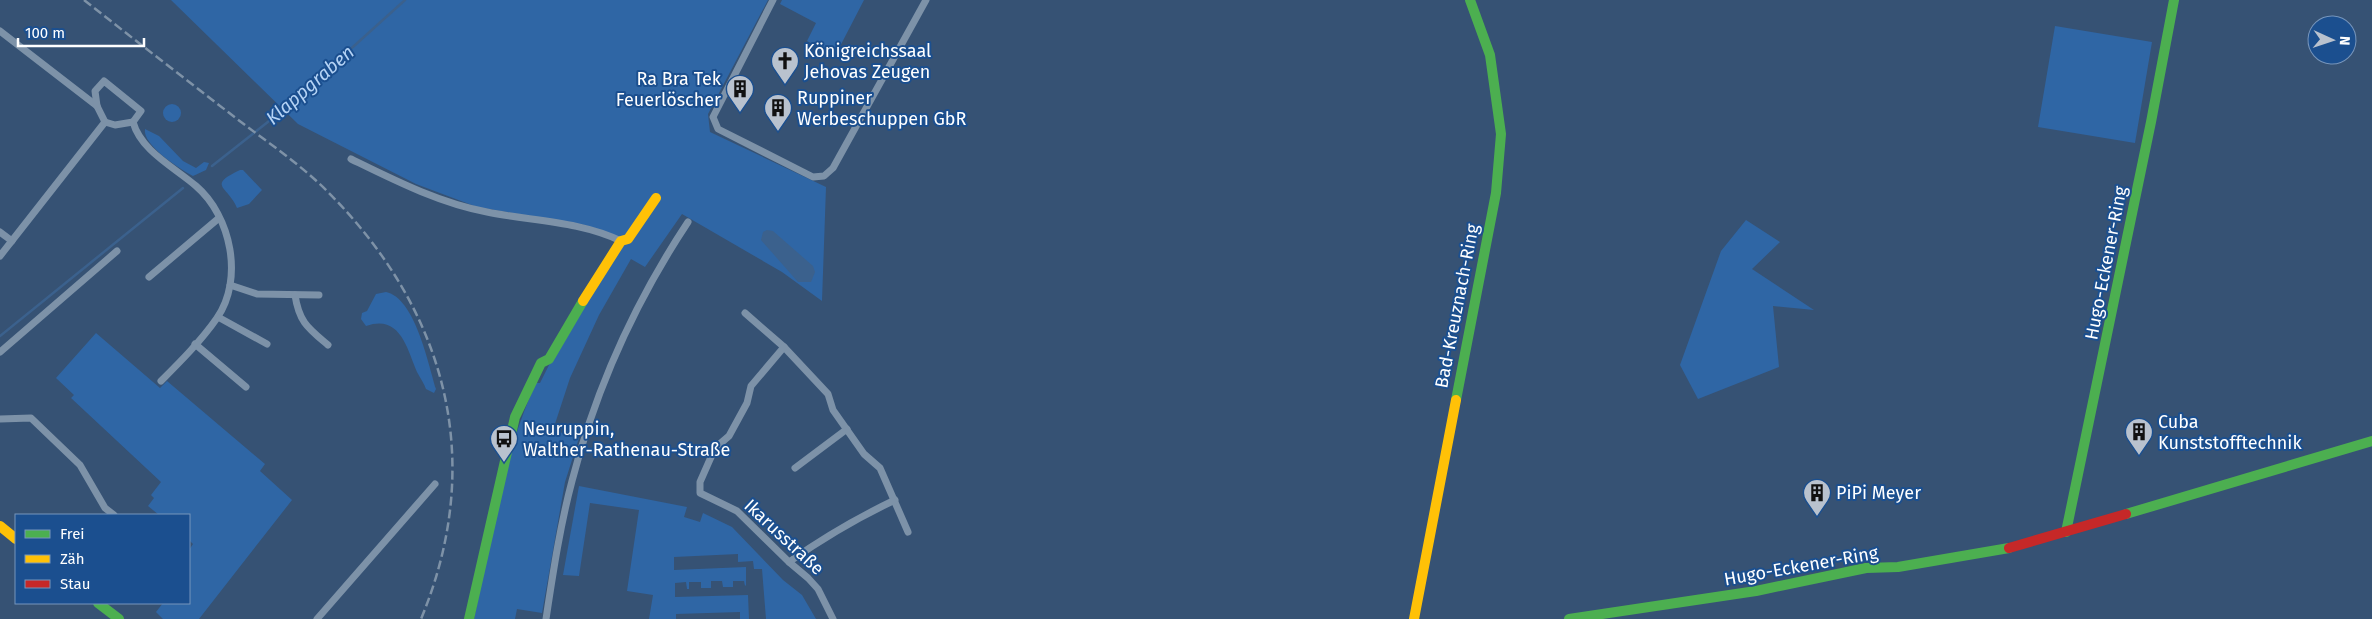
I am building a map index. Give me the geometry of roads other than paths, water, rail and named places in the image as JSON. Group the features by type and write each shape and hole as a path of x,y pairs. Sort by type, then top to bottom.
{"street":[{"path":"773,0 713,116 718,129 814,177 824,176 833,168 926,0"},
{"name":"Bad-Kreuznach-Ring","path":"1414,619 1496,193 1501,134 1490,55 1470,0"},
{"name":"Hugo-Eckener-Ring","path":"2066,532 2148,140 2174,0"},
{"path":"0,31 97,106"},
{"path":"104,81 141,111 133,122 115,125 105,122 97,106 95,91 104,81"},
{"path":"0,256 105,122"},
{"path":"133,122 142,142 198,187 219,218 227,238 231,258 230,285 218,317 162,381"},
{"path":"351,159 440,199 485,212 587,228 621,241 628,239 656,198"},
{"path":"149,277 219,218"},
{"path":"546,619 572,481 604,381 631,319 661,262 688,222"},
{"path":"0,232 12,241"},
{"path":"469,619 515,417 541,363 549,358 621,241"},
{"path":"0,352 117,252"},
{"path":"230,285 257,294 319,295"},
{"path":"295,295 297,310 304,324 328,345"},
{"path":"745,313 784,346 828,394 832,410 864,454 880,468 908,532"},
{"path":"218,317 267,344"},
{"path":"195,344 246,387"},
{"name":"Ikarusstraße","path":"784,346 751,386 747,403 729,436 715,448 700,482 700,493 737,511 808,578 818,589 832,619"},
{"path":"0,418 31,418 80,464 105,508 113,514"},
{"path":"795,468 847,429"},
{"name":"Hugo-Eckener-Ring","path":"1569,619 1756,590 1866,568 1898,567 1996,552 2280,466 2372,441"},
{"path":"318,619 435,484"},
{"path":"789,562 826,536 895,500"},
{"path":"0,526 15,538"},
{"path":"99,604 118,619"}],"waterway":[{"name":"Klappgraben","path":"212,166 283,110 405,0"},
{"name":"Klappgraben","path":"0,336 183,188"}],"railway":[{"path":"84,0 317,181 368,237 401,286 426,337 443,390 452,445 451,502 441,560 421,619"}],"place":[{"name":"Königreichssaal Jehovas Zeugen","path":"785,85"},
{"name":"Ra Bra Tek Feuerlöscher","path":"740,113"},
{"name":"Ruppiner Werbeschuppen GbR","path":"778,132"},
{"name":"Cuba Kunststofftechnik","path":"2139,456"},
{"name":"Neuruppin, Walther-Rathenau-Straße","path":"504,463"},
{"name":"PiPi Meyer","path":"1817,517"}]}
